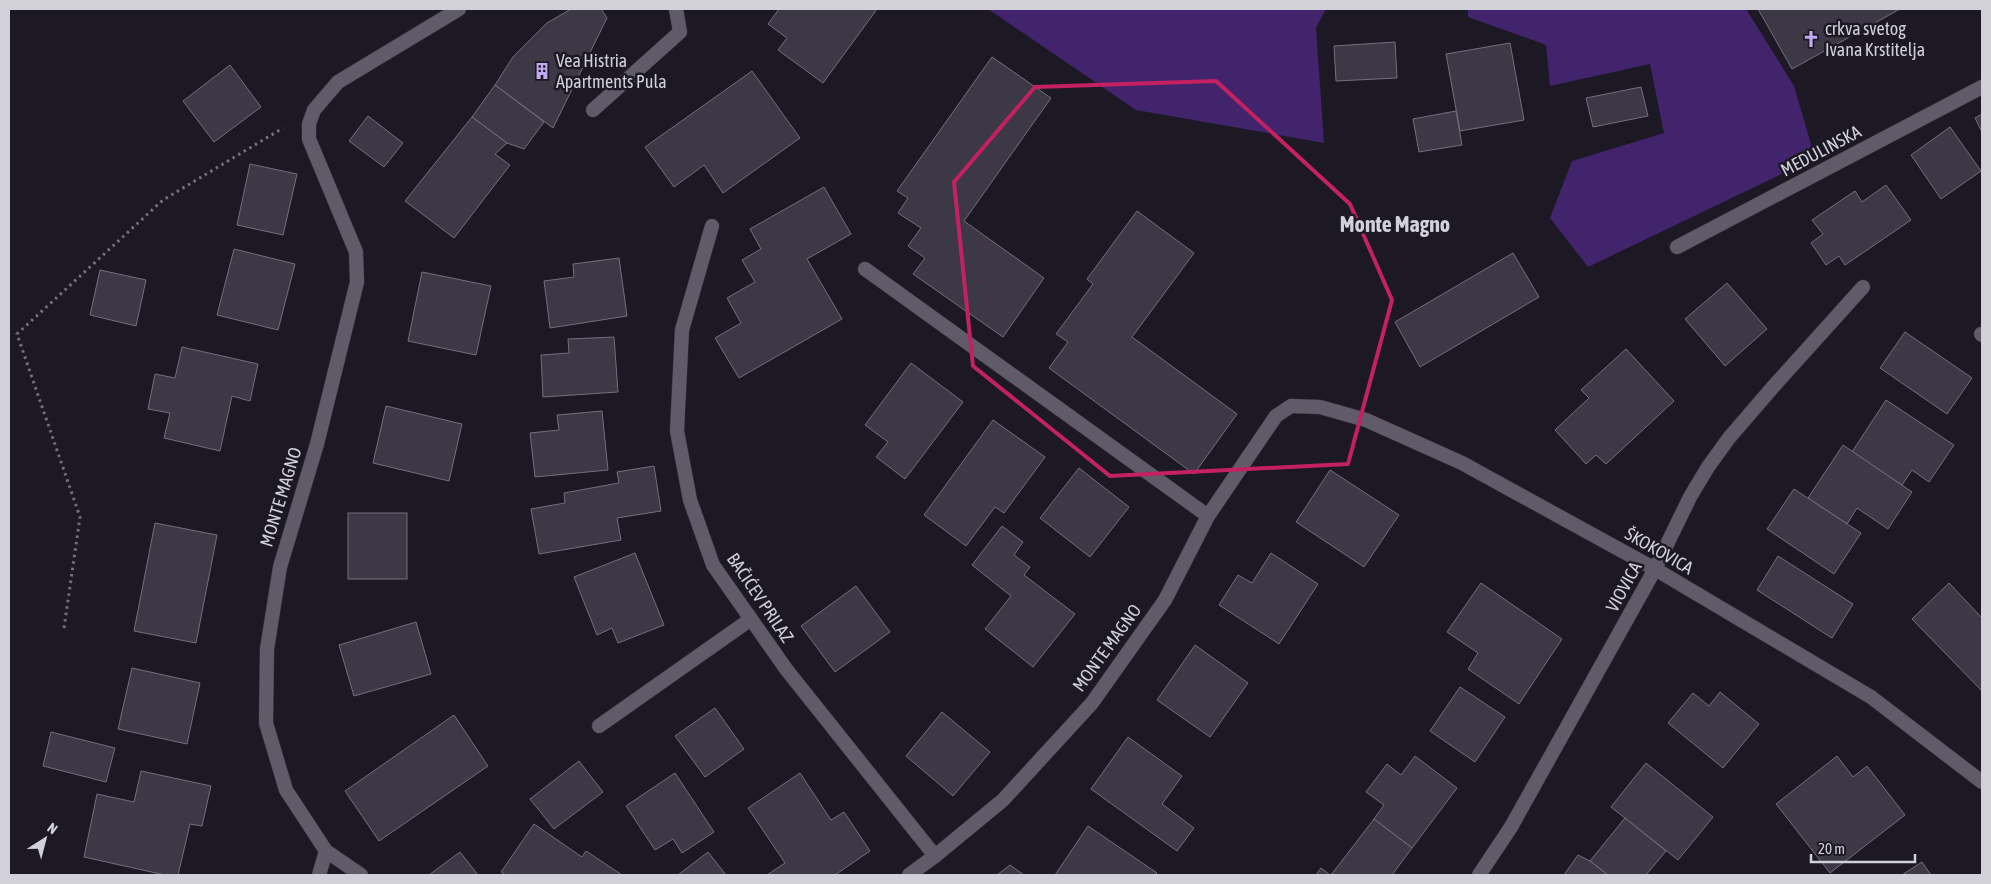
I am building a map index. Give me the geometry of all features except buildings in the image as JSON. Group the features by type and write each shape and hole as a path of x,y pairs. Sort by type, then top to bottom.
{"street":[{"path":"314,110 338,82 459,9"},
{"path":"593,110 680,32 676,9"},
{"name":"MEDULINSKA","path":"1677,247 1982,87"},
{"name":"MONTE MAGNO","path":"314,110 309,124 309,139 356,252 357,282 317,444 280,567 267,648 266,723 286,790 326,850 361,875"},
{"name":"BAČIĆEV PRILAZ","path":"712,226 682,330 677,431 690,500 713,565 786,669 935,856"},
{"path":"865,269 1208,516"},
{"name":"VIOVICA","path":"1479,875 1511,827 1655,569 1690,498 1708,468 1729,438 1863,288"},
{"name":"MONTE MAGNO","path":"909,875 1003,800 1092,704 1165,600 1208,516 1276,416 1291,406"},
{"name":"ŠKOKOVICA","path":"1291,406 1320,407 1366,420 1462,463 1655,569 1871,697 1982,782"},
{"path":"599,726 751,619"},
{"path":"319,875 326,850"}],"path":[{"path":"64,628 80,517 17,334 163,200 314,110"}],"highlighted area":[{"path":"1216,81 1350,204 1392,300 1348,464 1110,476 973,366 954,182 1035,87"}],"shaded area":[{"path":"988,9 1326,9 1316,28 1324,143 1136,110"},
{"path":"1468,9 1746,9 1794,86 1815,158 1588,267 1550,218 1572,161 1664,133 1650,64 1550,86 1546,45 1468,17"}],"place":[{"name":"crkva svetog Ivana Krstitelja","path":"1811,39"},
{"name":"Vea Histria Apartments Pula","path":"542,71"}],"district":[{"name":"Monte Magno","path":"1395,224"}]}
